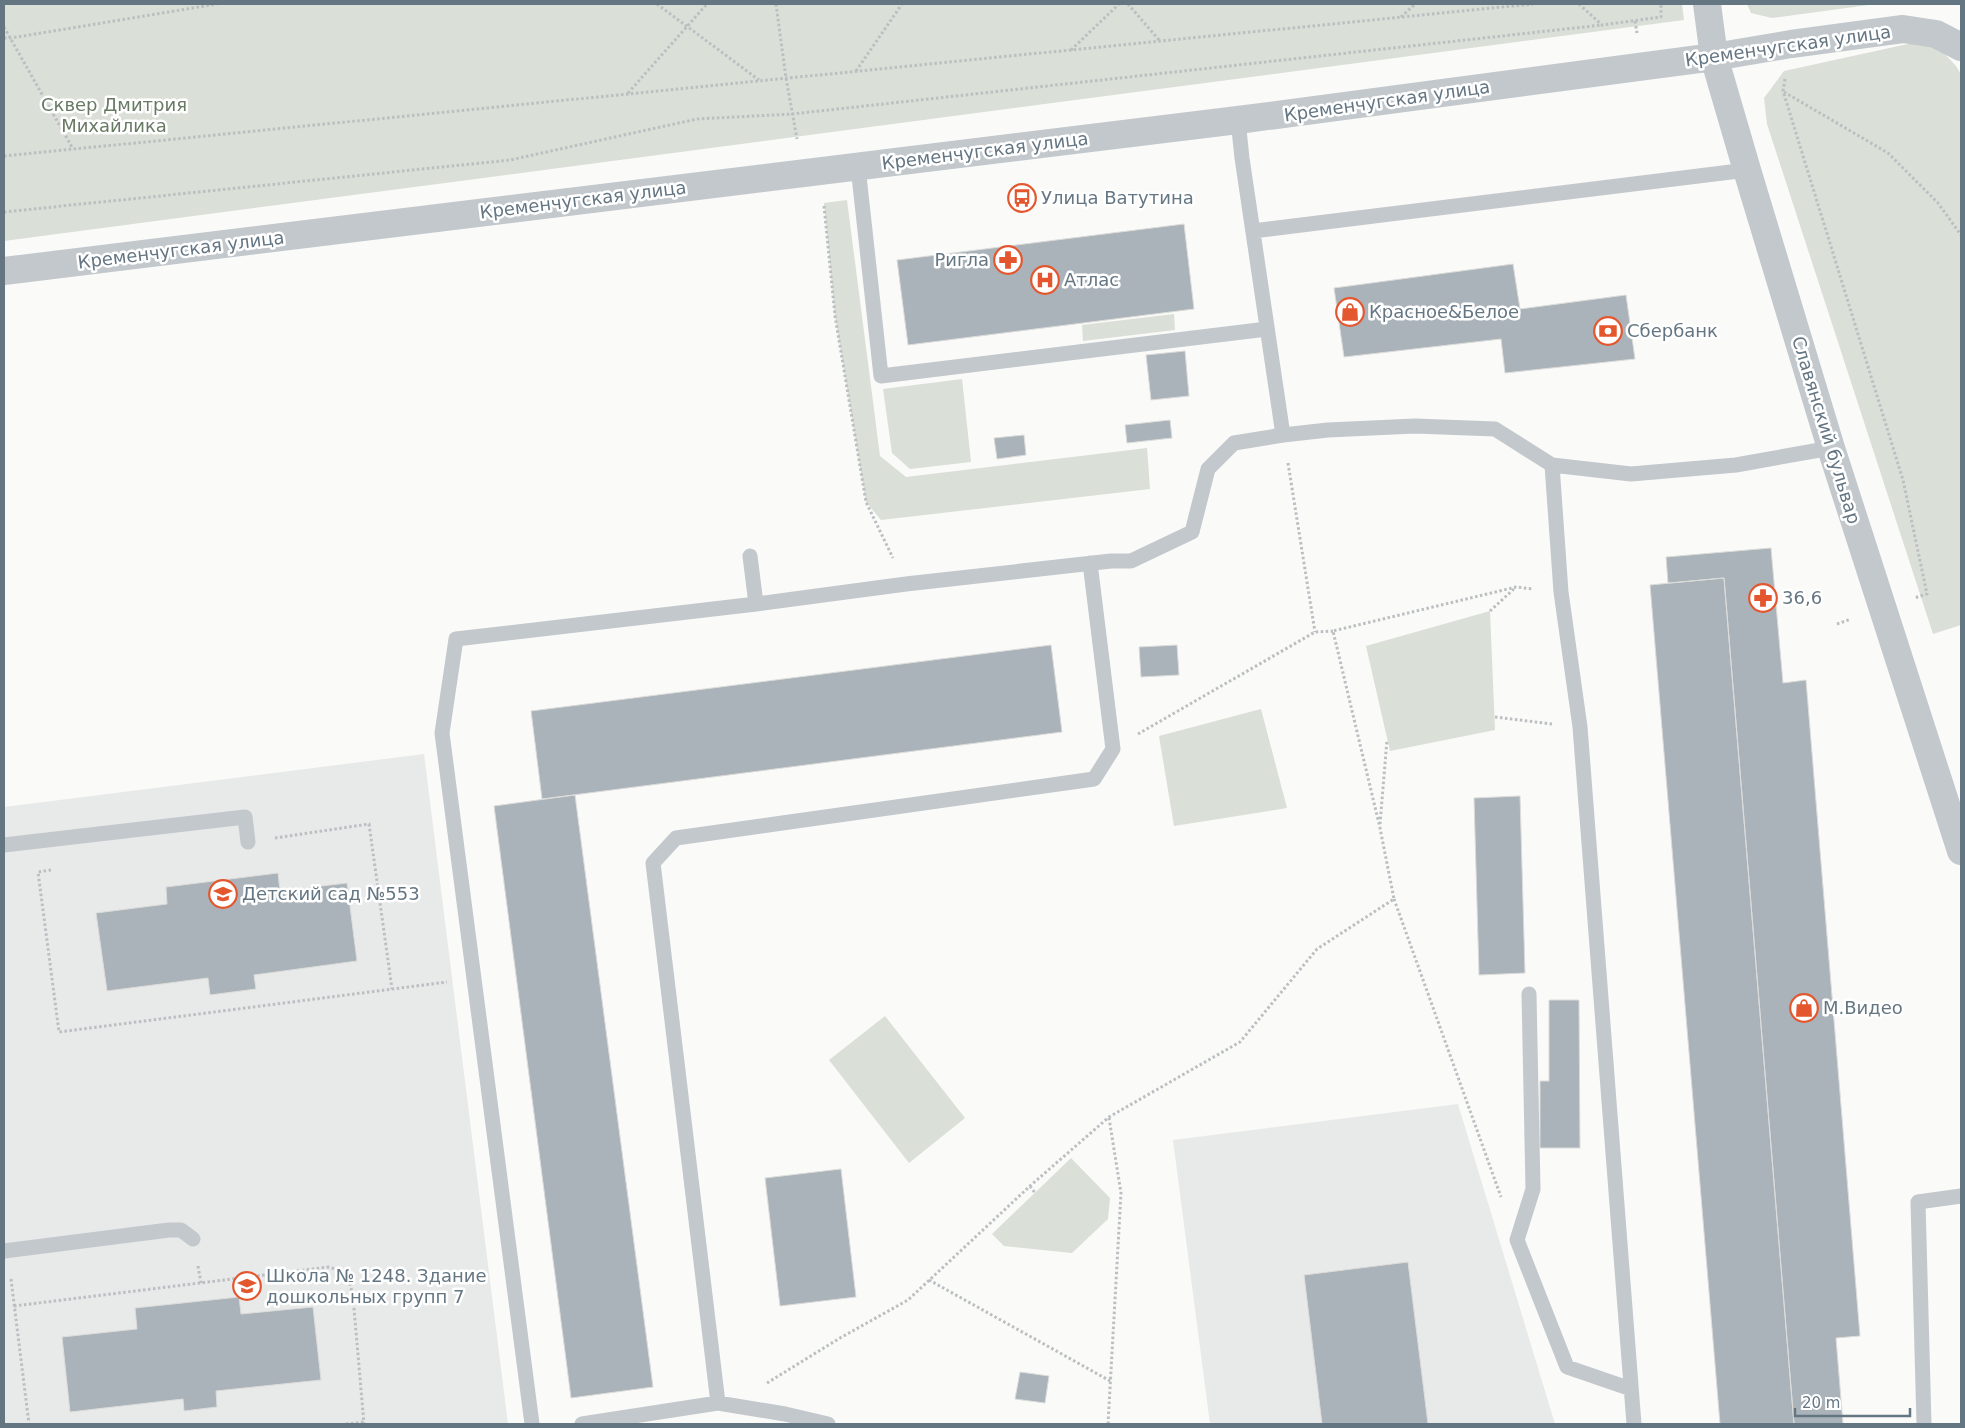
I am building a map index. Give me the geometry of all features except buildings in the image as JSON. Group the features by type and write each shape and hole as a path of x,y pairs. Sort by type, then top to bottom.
{"street":[{"name":"Славянский бульвар","path":"1707,4 1714,57 1747,170 1831,448 1961,851"},
{"name":"Кременчугская улица","path":"4,271 1238,120 1714,57 1791,44 1903,29 1936,34 1961,47"}],"lane":[{"path":"1238,120 1283,436"},
{"path":"858,167 882,376 1267,330"},
{"path":"1253,231 1747,170"},
{"path":"532,1424 472,978 442,733 456,639 756,604 906,584 1090,563 1131,561 1192,532 1208,469 1234,443 1283,436 1328,430 1415,426 1495,429 1552,465 1631,474 1736,465 1831,448"},
{"path":"1552,465 1561,592 1580,727 1634,1424"},
{"path":"750,556 756,604"},
{"path":"725,1404 653,863 676,838 1094,779 1113,749 1090,563"},
{"path":"4,845 245,817 248,842"},
{"path":"1529,994 1533,1189 1517,1240 1567,1367 1631,1389"},
{"path":"1924,1424 1918,1202 1961,1196"},
{"path":"6,1251 169,1230 181,1230 193,1239"},
{"path":"582,1424 725,1404 785,1414 828,1424"}],"path":[{"path":"4,38 217,4"},
{"path":"656,4 760,81"},
{"path":"628,94 707,4"},
{"path":"776,4 786,78 798,145"},
{"path":"856,71 902,4"},
{"path":"1071,50 1119,4"},
{"path":"1128,4 1159,41"},
{"path":"1401,17 1414,4"},
{"path":"4,156 1533,4"},
{"path":"1579,4 1602,25"},
{"path":"4,212 510,160 697,119 792,114 1602,25 1661,17 1661,4"},
{"path":"4,27 73,149"},
{"path":"1791,44 1783,92 1903,480 1927,594"},
{"path":"1783,92 1888,153 1938,203 1961,235"},
{"path":"824,202 835,316 866,502 906,584"},
{"path":"1283,436 1315,632"},
{"path":"1113,749 1315,632 1333,631 1516,587 1561,592"},
{"path":"1490,610 1516,587"},
{"path":"1333,631 1380,828 1394,899 1517,1240"},
{"path":"1495,717 1580,727"},
{"path":"1380,828 1387,740"},
{"path":"248,842 369,824 392,989"},
{"path":"57,869 38,872 58,1032 472,978"},
{"path":"725,1404 908,1300 1030,1186 1109,1117 1240,1042 1317,949 1394,899"},
{"path":"1108,1424 1112,1382 1121,1192 1109,1117"},
{"path":"1030,1186 1035,1192"},
{"path":"6,1251 29,1424"},
{"path":"14,1306 329,1267 340,1270 350,1279 353,1297 364,1423 346,1424"},
{"path":"929,1280 1112,1382"}],"shaded area":[{"path":"424,754 508,1424 4,1424 4,807"},
{"path":"1458,1104 1555,1424 1210,1424 1173,1140"}],"green space":[{"name":"Сквер Дмитрия Михайлика","path":"4,4 1682,4 1684,20 4,241"},
{"path":"1747,4 1876,4 1772,18 1751,13"},
{"path":"1917,42 1940,49 1961,74 1961,625 1933,634 1767,124 1764,98 1784,71"},
{"path":"847,200 880,456 906,477 1147,448 1150,489 881,520 866,502 835,316 824,203"},
{"path":"1174,314 1175,330 1083,341 1082,325"},
{"path":"962,379 971,462 910,469 892,453 883,389"},
{"path":"1490,611 1495,730 1390,751 1366,646"},
{"path":"1261,709 1287,808 1174,826 1159,736"},
{"path":"885,1016 965,1118 909,1163 829,1060"},
{"path":"1071,1158 1110,1198 1108,1219 1072,1253 1004,1246 992,1234"}],"place":[{"name":"Улица Ватутина","path":"1022,198"},
{"name":"Ригла","path":"1008,260"},
{"name":"Атлас","path":"1045,280"},
{"name":"Красное&Белое","path":"1350,312"},
{"name":"Сбербанк","path":"1608,331"},
{"name":"36,6","path":"1763,598"},
{"name":"Детский сад №553","path":"223,894"},
{"name":"М.Видео","path":"1804,1008"},
{"name":"Школа № 1248. Здание дошкольных групп 7","path":"247,1286"}]}
